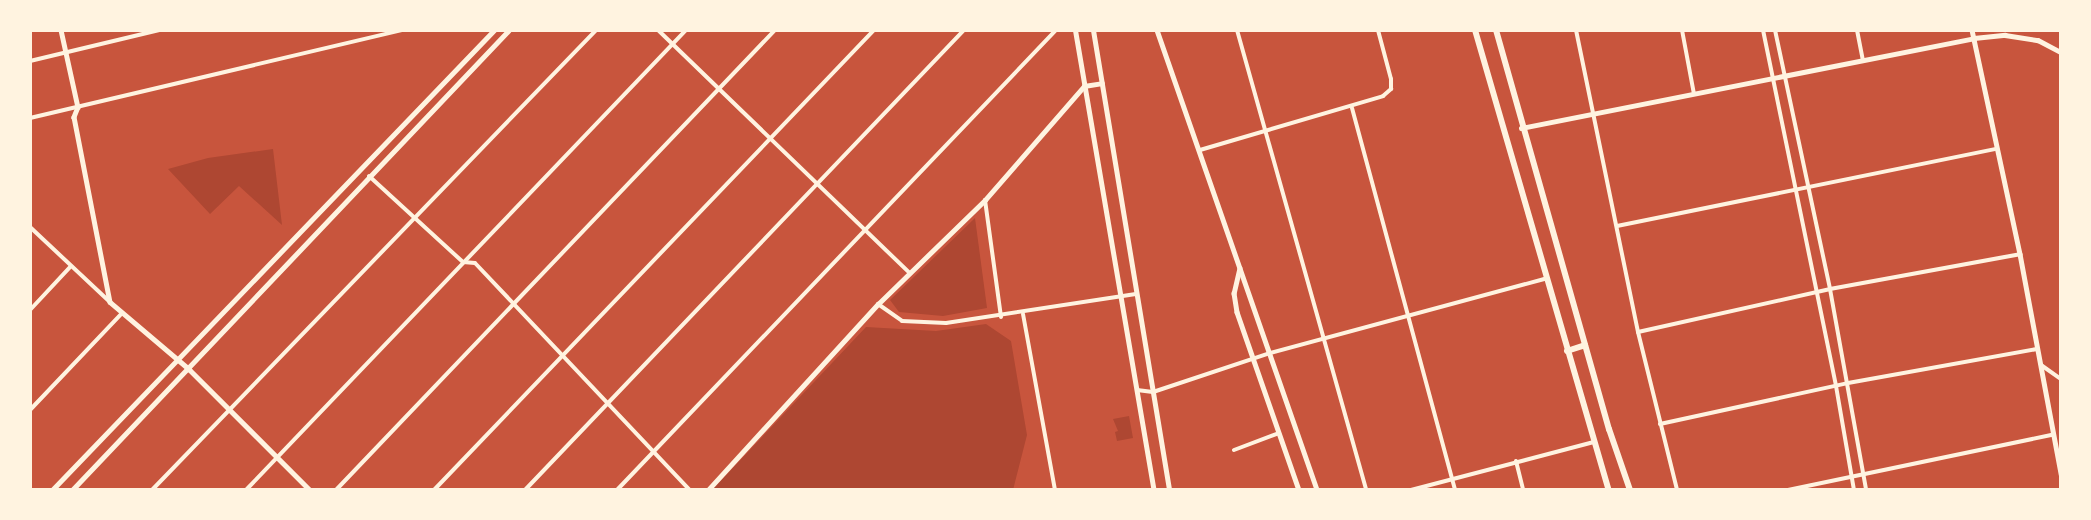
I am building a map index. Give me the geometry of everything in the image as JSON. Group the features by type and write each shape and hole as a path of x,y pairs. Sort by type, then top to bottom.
{"main road":[{"path":"52,490 494,30"},
{"path":"72,490 509,30"},
{"path":"1075,30 1155,490"},
{"path":"1092,30 1169,490"},
{"path":"1475,30 1545,279 1609,490"},
{"path":"1496,30 1521,128 1630,490"},
{"path":"1567,351 1585,345"}],"street":[{"path":"61,30 78,107 74,117 110,302"},
{"path":"30,61 159,30"},
{"path":"30,118 403,30"},
{"path":"152,490 596,30"},
{"path":"658,30 909,272"},
{"path":"246,490 686,30"},
{"path":"336,490 775,30"},
{"path":"434,490 873,30"},
{"path":"525,490 964,30"},
{"path":"617,490 1056,30"},
{"path":"1157,30 1317,490"},
{"path":"1237,30 1366,490"},
{"path":"1200,150 1265,129 1352,108 1383,96 1391,89 1391,79 1378,30"},
{"path":"1576,30 1638,332 1677,490"},
{"path":"1682,30 1694,94"},
{"path":"1763,30 1836,386 1854,490"},
{"path":"1775,30 1830,289 1866,490"},
{"path":"1857,30 1863,60"},
{"path":"1972,30 2020,254 2061,474"},
{"path":"1521,128 1595,116 1694,94 1974,39 2005,35 2038,40 2061,52"},
{"path":"708,490 878,304 985,200 1084,86 1102,83"},
{"path":"1352,108 1455,490"},
{"path":"1617,225 1693,213 1807,184 1997,149"},
{"path":"368,176 463,262 475,263 564,354 690,490"},
{"path":"985,200 1001,317"},
{"path":"30,227 122,314 189,369 276,459 310,490"},
{"path":"1638,332 1830,289 2020,254"},
{"path":"30,310 71,266"},
{"path":"1240,268 1234,293 1237,312 1299,490"},
{"path":"1137,390 1153,392 1270,353 1407,318 1545,279"},
{"path":"878,304 902,321 946,323 1023,314 1137,294"},
{"path":"30,410 122,314"},
{"path":"1023,314 1055,490"},
{"path":"1660,424 1848,383 2037,349"},
{"path":"2041,365 2061,380"},
{"path":"1234,450 1279,433"},
{"path":"1788,490 1850,475 2052,435"},
{"path":"1411,490 1516,460 1594,442"},
{"path":"1516,460 1523,490"}],"shaded area":[{"path":"273,149 282,225 239,186 210,214 168,169 208,158"},
{"path":"975,218 987,308 943,316 899,312 890,300"},
{"path":"986,324 1011,341 1027,435 1013,490 712,490 866,327 936,331"},
{"path":"1129,416 1133,438 1117,441 1115,432 1118,431 1113,419"}]}
